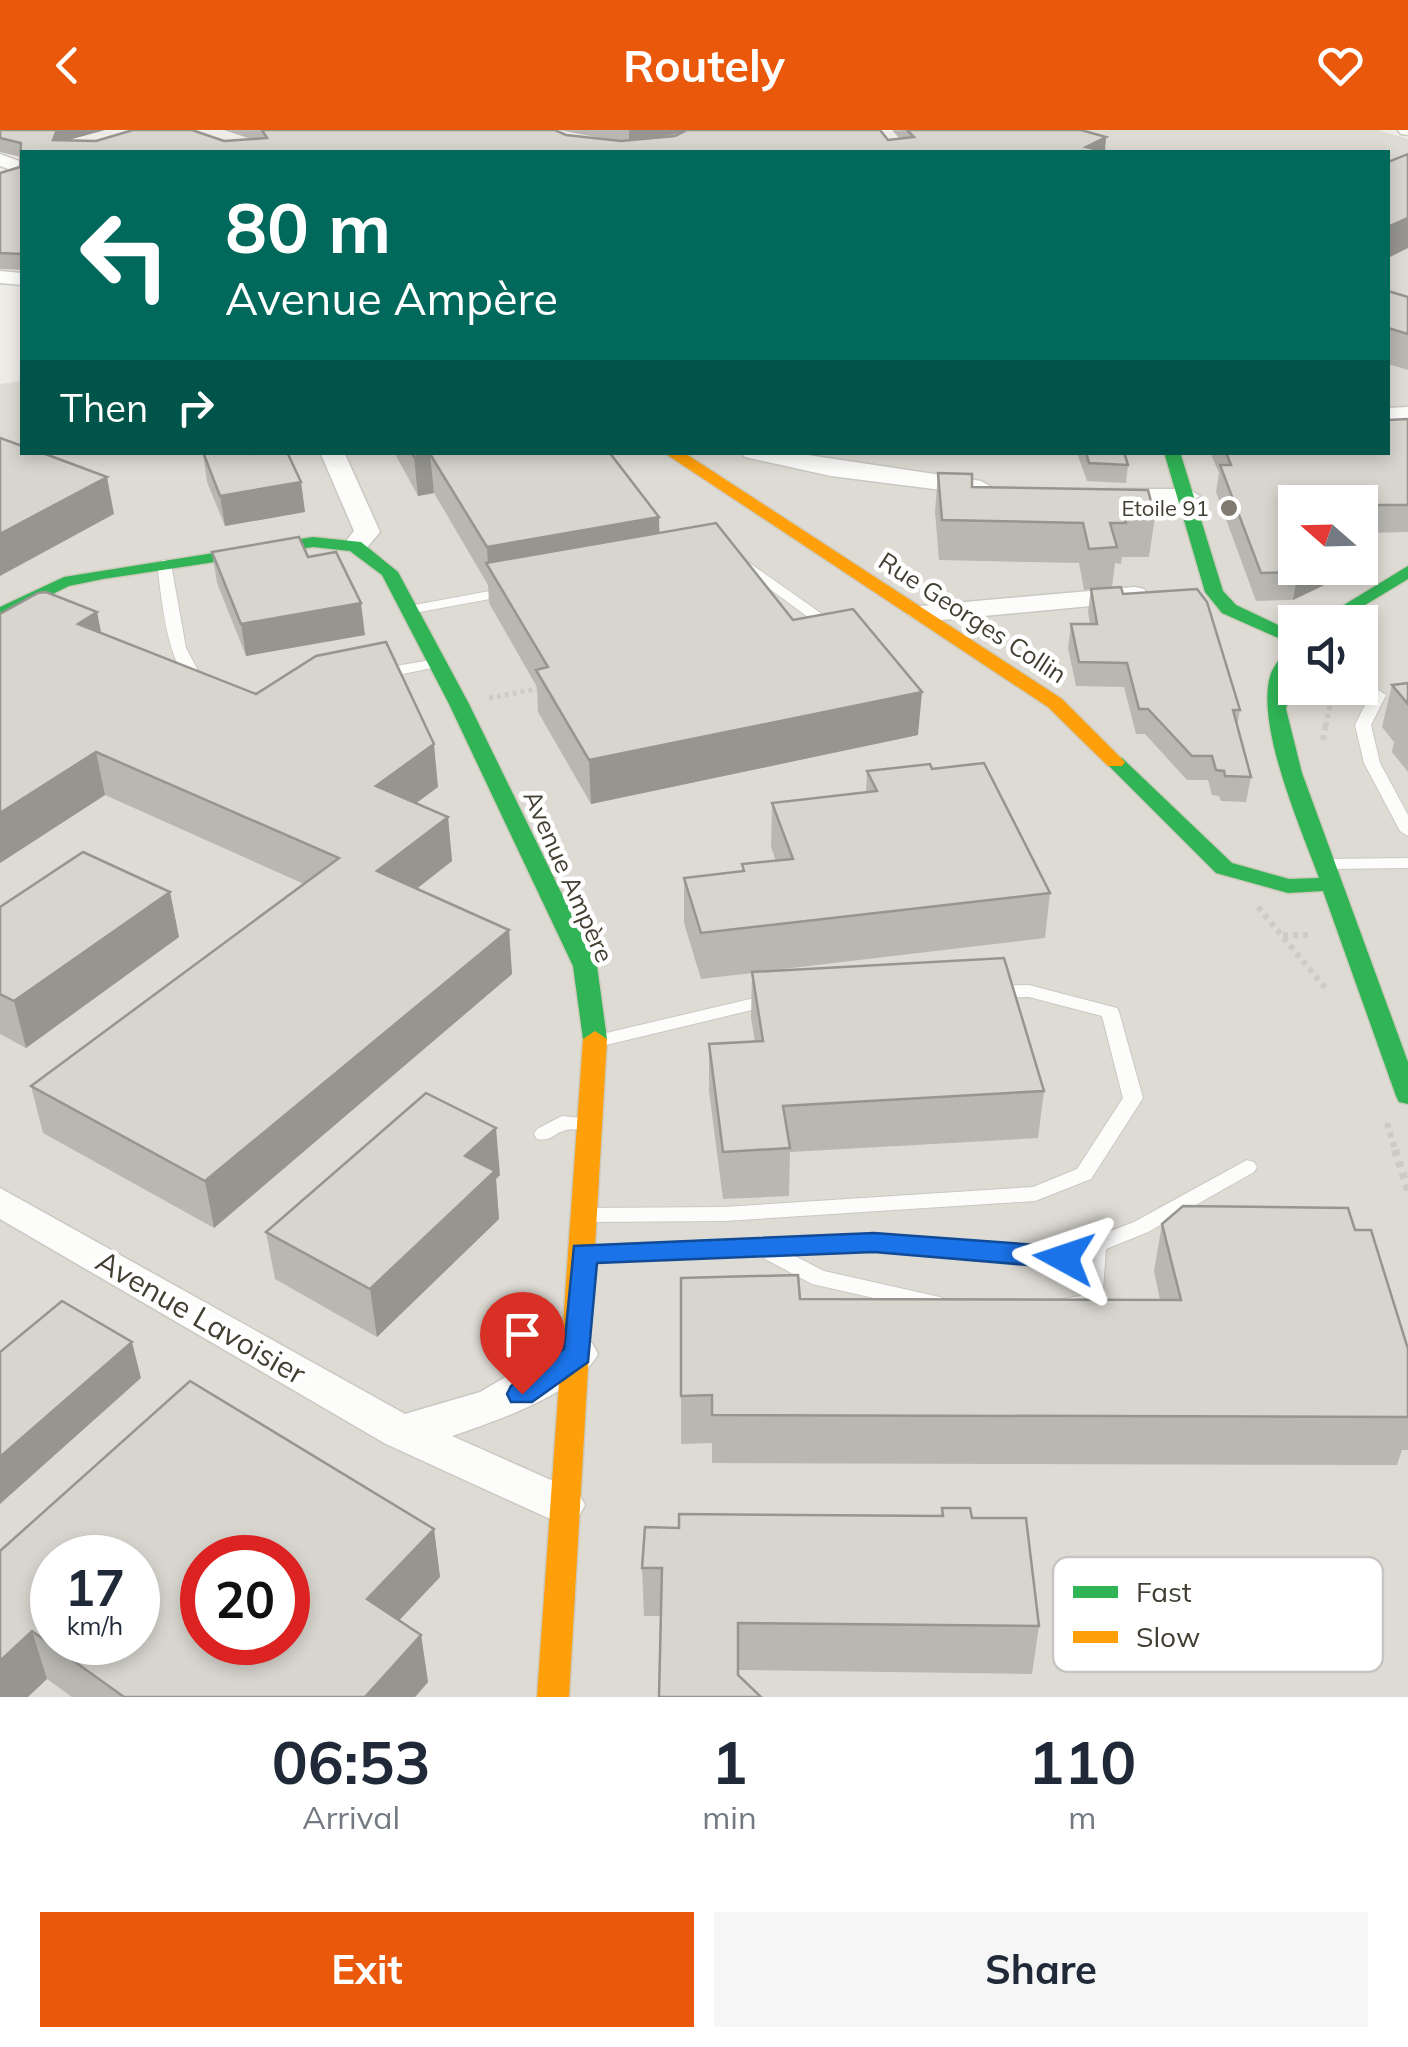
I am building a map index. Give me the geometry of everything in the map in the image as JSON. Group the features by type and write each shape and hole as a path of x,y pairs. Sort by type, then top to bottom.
{"street":[{"path":"0,614 64,582 314,542 355,546 367,532 333,455"},
{"name":"Rue Georges Collin","path":"676,455 1055,703 1224,868 1288,886 1330,874"},
{"path":"768,455 831,469 1006,491"},
{"path":"1173,455 1214,592 1229,609 1278,632"},
{"path":"1083,495 1188,496"},
{"name":"Avenue Ampère","path":"355,546 390,572 459,704 585,966 596,1042 594,1125 563,1505 553,1697"},
{"path":"1353,605 1408,571"},
{"path":"920,614 1214,592"},
{"path":"1278,694 1276,708 1292,773 1408,1096"},
{"name":"Avenue Lavoisier","path":"0,1202 401,1432 563,1505"},
{"path":"401,1432 458,1420 522,1394 578,1354"}],"lane":[{"path":"728,552 817,617"},
{"path":"164,564 173,632 198,681 222,696"},
{"path":"409,610 522,590"},
{"path":"365,677 437,662"},
{"path":"1373,705 1363,726 1372,763 1408,831"},
{"path":"1330,874 1408,864"},
{"path":"586,1215 724,1214 1035,1194 1084,1174 1133,1098 1110,1012 1029,990 972,992"},
{"path":"596,1042 801,997"},
{"path":"544,1134 562,1123 594,1125"},
{"path":"584,1253 874,1242 1064,1258 1141,1227 1247,1167"},
{"path":"1055,1307 1091,1303 1096,1245"},
{"path":"760,1246 819,1278 966,1311"}],"path":[{"path":"459,704 559,685"},
{"path":"1224,868 1334,999"},
{"path":"1386,1118 1408,1190"}],"shaded area":[{"path":"1025,130 1378,130 1408,139 1408,1697 0,1697 0,384 20,381 20,455 1390,455 1390,150 1028,150"}],"building":[{"path":"0,130 57,130 53,140 96,141 133,130 192,130 224,141 267,138 262,130 555,130 566,135 621,141 675,136 687,130 880,130 888,140 914,137 907,130 1081,130 1106,137 1086,147 1099,150 21,150 21,143 0,138"},
{"path":"1408,154 1408,218 1390,226 1390,161"},
{"path":"20,167 20,254 0,253 0,173"},
{"path":"1390,292 1408,297 1408,334 1390,329"},
{"path":"1408,419 1408,505 1378,505 1378,485 1278,485 1278,573 1261,573 1220,465 1231,465 1227,455 1390,455 1390,420"},
{"path":"0,438 20,445 20,455 48,455 107,477 0,534"},
{"path":"204,455 288,455 301,482 220,496"},
{"path":"431,455 611,455 659,517 487,547"},
{"path":"1087,455 1125,455 1128,465 1089,463"},
{"path":"938,473 972,474 972,487 1148,490 1155,517 1124,517 1126,523 1110,523 1117,547 1089,549 1083,523 942,520"},
{"path":"716,523 793,620 853,609 922,692 589,760 536,670 548,667 486,563"},
{"path":"299,537 308,557 336,552 361,603 241,624 212,552"},
{"path":"1121,587 1123,594 1197,589 1207,602 1240,710 1233,710 1251,777 1225,776 1224,771 1216,770 1212,756 1192,756 1148,709 1139,709 1127,663 1079,662 1071,624 1097,624 1091,589"},
{"path":"46,592 97,612 78,624 256,694 316,656 386,642 434,744 376,786 448,817 377,871 509,930 205,1181 31,1086 339,858 96,752 0,813 0,614"},
{"path":"1408,683 1408,704 1392,685"},
{"path":"984,763 1050,893 701,933 684,878 744,871 742,864 793,859 772,803 877,791 867,771"},
{"path":"83,852 170,892 14,1001 0,994 0,907"},
{"path":"1004,958 1044,1091 783,1106 790,1148 723,1152 709,1044 763,1041 752,972"},
{"path":"426,1093 496,1128 465,1156 495,1171 370,1289 266,1232"},
{"path":"1183,1206 1348,1208 1355,1230 1371,1230 1408,1349 1408,1417 712,1415 712,1395 681,1396 681,1278 798,1275 800,1299 1181,1300 1162,1224"},
{"path":"62,1301 132,1342 0,1457 0,1352"},
{"path":"190,1381 434,1529 367,1599 421,1635 365,1697 124,1697 79,1665 160,1665 160,1535 30,1535 30,1633 0,1661 0,1551"},
{"path":"942,1508 970,1508 972,1518 1026,1518 1039,1626 738,1623 738,1675 761,1697 659,1697 662,1568 642,1568 645,1527 679,1528 679,1514 943,1516"}],"traffic: fast":[{"path":"1173,455 1214,592 1229,609 1278,632"},
{"path":"0,614 64,582 103,574 313,542 355,546 389,572 459,704 585,966 595,1039"},
{"path":"1353,605 1408,571"},
{"path":"1278,695 1276,709 1292,773 1408,1096"},
{"path":"1115,762 1224,868 1288,886 1333,884"}],"traffic: slow":[{"path":"676,455 1055,703 1115,762"},
{"path":"553,1697 595,1039"}],"place":[{"name":"Etoile 91","path":"1229,508"}],"route":[{"path":"522,1394 578,1354 584,1253 874,1242 1064,1258"}]}
